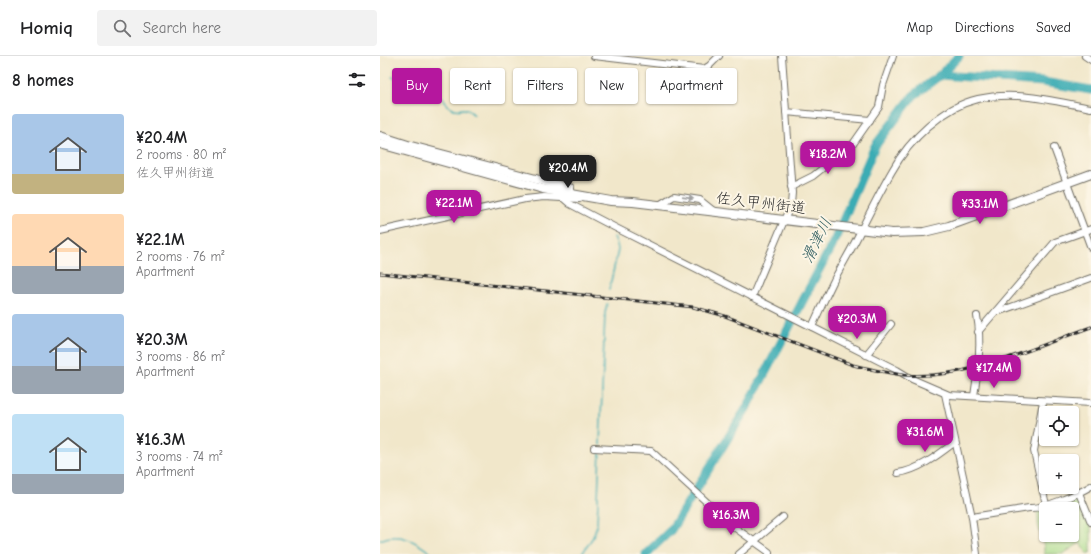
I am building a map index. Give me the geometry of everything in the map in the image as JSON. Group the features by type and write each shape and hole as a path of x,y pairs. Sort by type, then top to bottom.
{"main road":[{"name":"佐久甲州街道","path":"380,136 437,153 574,189 633,202"},
{"name":"佐久甲州街道","path":"380,144 559,194 904,233 924,232 940,228 1091,174"}],"street":[{"path":"594,56 704,69 719,56"},
{"path":"752,297 791,204 782,56"},
{"path":"791,186 813,176 854,144 879,107 882,84 893,56"},
{"path":"1085,56 1091,60"},
{"path":"810,326 892,170 899,159 930,124 955,106 978,98 996,96 1019,95 1091,108"},
{"path":"786,112 870,120"},
{"path":"1054,148 1067,183 1088,230 1091,248"},
{"path":"380,231 525,199 544,193 559,194 574,189"},
{"path":"559,194 570,204 591,216 897,370 912,379 945,394 1091,403"},
{"path":"978,332 1055,242 1088,230"},
{"path":"997,311 1091,278"},
{"path":"974,396 978,370 978,332 976,316"},
{"path":"866,355 890,324"},
{"path":"945,394 972,517 977,554"},
{"path":"1044,401 1034,451 1045,502"},
{"path":"898,472 903,472 929,461 955,442"},
{"path":"598,448 651,451 738,531 755,541 769,552 769,554"},
{"path":"1091,486 1079,493 1091,522"},
{"path":"1054,502 1076,494"},
{"path":"972,517 1039,507"},
{"path":"739,554 783,518"}],"green space":[{"path":"1075,495 1078,496 1091,527 1091,552 1088,554 1080,543 1063,554 1044,554 1043,542 1079,542 1079,502 1057,502"},
{"path":"1039,509 1039,530 1037,510"}],"waterway":[{"name":"滑津川","path":"646,554 671,530 749,404 835,239 875,146 913,96 940,75 959,56"},
{"name":"滑津川","path":"940,75 1043,82 1091,90"},
{"path":"442,98 448,106 457,109 466,109 474,115"},
{"path":"543,158 547,164 562,172"},
{"path":"609,290 618,250 614,237"},
{"path":"600,445 605,313 607,304"},
{"path":"582,554 593,537 597,525 600,449"},
{"path":"380,540 401,537 420,545 432,554"}],"railway":[{"path":"380,273 693,307 725,316 853,365 904,375 952,373 976,368 1023,353 1091,327"}]}
